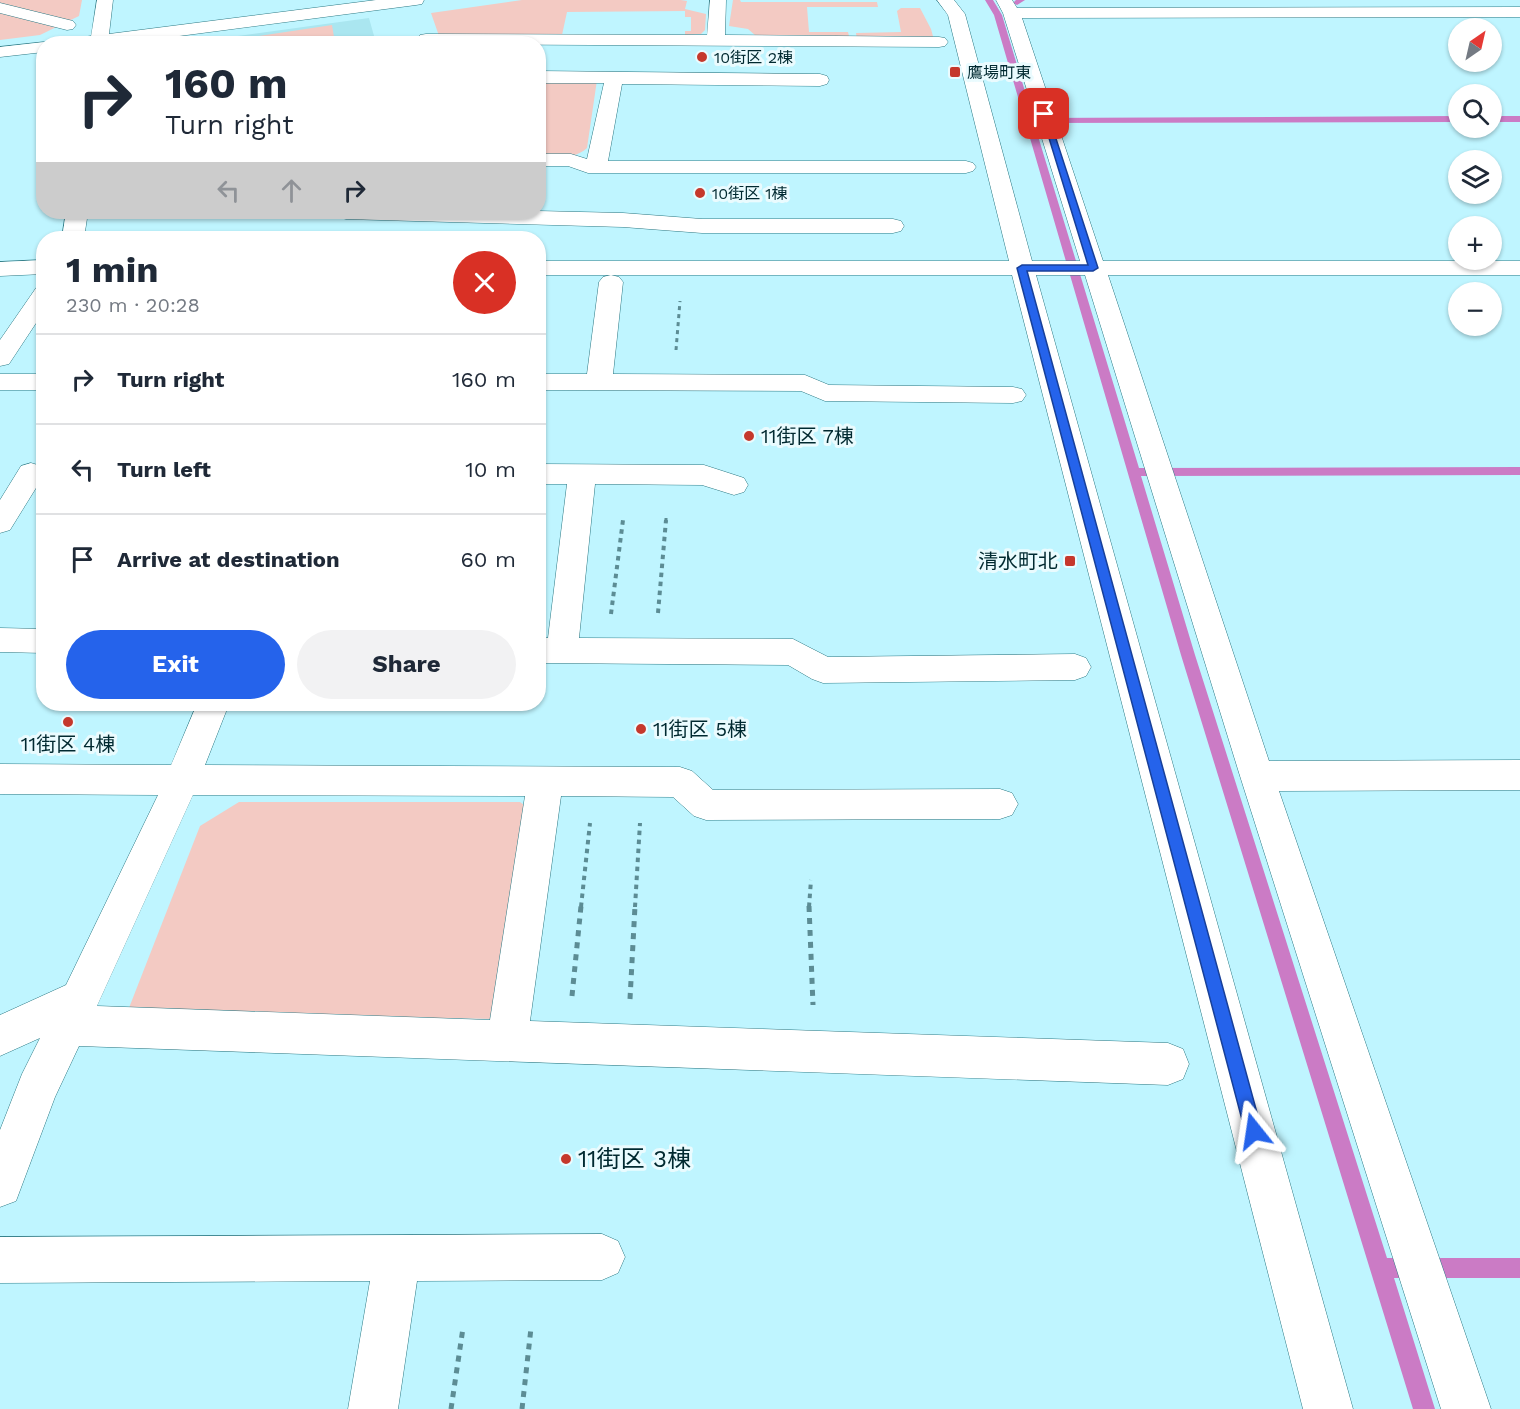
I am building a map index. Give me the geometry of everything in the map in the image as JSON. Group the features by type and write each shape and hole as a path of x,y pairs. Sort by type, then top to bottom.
{"street":[{"path":"0,24 40,0"},
{"path":"101,36 105,0"},
{"path":"945,0 956,14 1328,1409"},
{"path":"716,1 716,42"},
{"path":"1466,1409 1159,472 1078,268 1046,120 1008,6 1520,12"},
{"path":"0,8 67,25"},
{"path":"0,17 19,14"},
{"path":"188,36 421,20 716,42 939,42"},
{"path":"0,52 36,48"},
{"path":"546,77 820,80"},
{"path":"596,166 614,78"},
{"path":"546,160 571,160 588,167 966,167"},
{"path":"546,218 702,226 893,226"},
{"path":"620,255 622,220"},
{"path":"0,269 36,267"},
{"path":"546,268 1520,268"},
{"path":"599,382 612,282"},
{"path":"0,358 36,305"},
{"path":"0,382 36,382"},
{"path":"546,382 805,383 825,393 1013,395"},
{"path":"0,473 36,473"},
{"path":"0,523 36,474"},
{"path":"546,474 704,475 734,485"},
{"path":"582,474 550,650 793,652 823,670 1075,667"},
{"path":"0,640 36,641"},
{"path":"0,1185 37,1089 162,828 210,711"},
{"path":"1257,776 1520,775"},
{"path":"0,779 680,782 706,805 1000,804"},
{"path":"507,1040 545,783"},
{"path":"0,1036 74,1012 567,1043 1168,1064"},
{"path":"0,1260 602,1257"},
{"path":"373,1409 397,1258"}],"path":[{"path":"674,383 680,300"},
{"path":"655,651 666,518"},
{"path":"607,650 623,520"},
{"path":"627,1045 640,823"},
{"path":"567,1043 590,824"},
{"path":"811,880 809,902 815,1052"},
{"path":"452,1409 463,1328"},
{"path":"522,1409 531,1328"}],"shaded area":[{"path":"0,0 82,0 79,16 40,35 0,40"},
{"path":"522,0 681,0 687,1 685,9 706,14 705,30 701,34 685,35 685,31 691,31 691,17 685,17 685,11 567,12 562,35 439,36 431,13"},
{"path":"733,0 741,2 877,2 878,7 807,7 809,32 848,32 850,40 756,36 748,29 729,26"},
{"path":"901,8 920,8 934,40 857,40 856,33 901,32 897,11"},
{"path":"369,18 374,36 238,36"},
{"path":"332,25 334,36 258,36"},
{"path":"546,80 597,80 587,148 582,152 564,157 546,157"},
{"path":"239,802 520,802 533,812 496,1019 127,1013 200,826"}],"waterway":[{"path":"989,0 998,15 1188,655 1424,1409"},
{"path":"1017,3 1021,0"},
{"path":"1035,120 1448,119"},
{"path":"1502,119 1520,119"},
{"path":"1134,472 1520,471"},
{"path":"1380,1268 1520,1268"}],"place":[{"name":"10街区 2棟","path":"702,57"},
{"name":"鷹場町東","path":"955,72"},
{"name":"10街区 1棟","path":"700,193"},
{"name":"11街区 7棟","path":"749,436"},
{"name":"清水町北","path":"1070,561"},
{"name":"11街区 4棟","path":"68,722"},
{"name":"11街区 5棟","path":"641,729"},
{"name":"11街区 3棟","path":"566,1159"}],"route":[{"path":"1044,114 1093,268 1022,268 1254,1131"}]}
